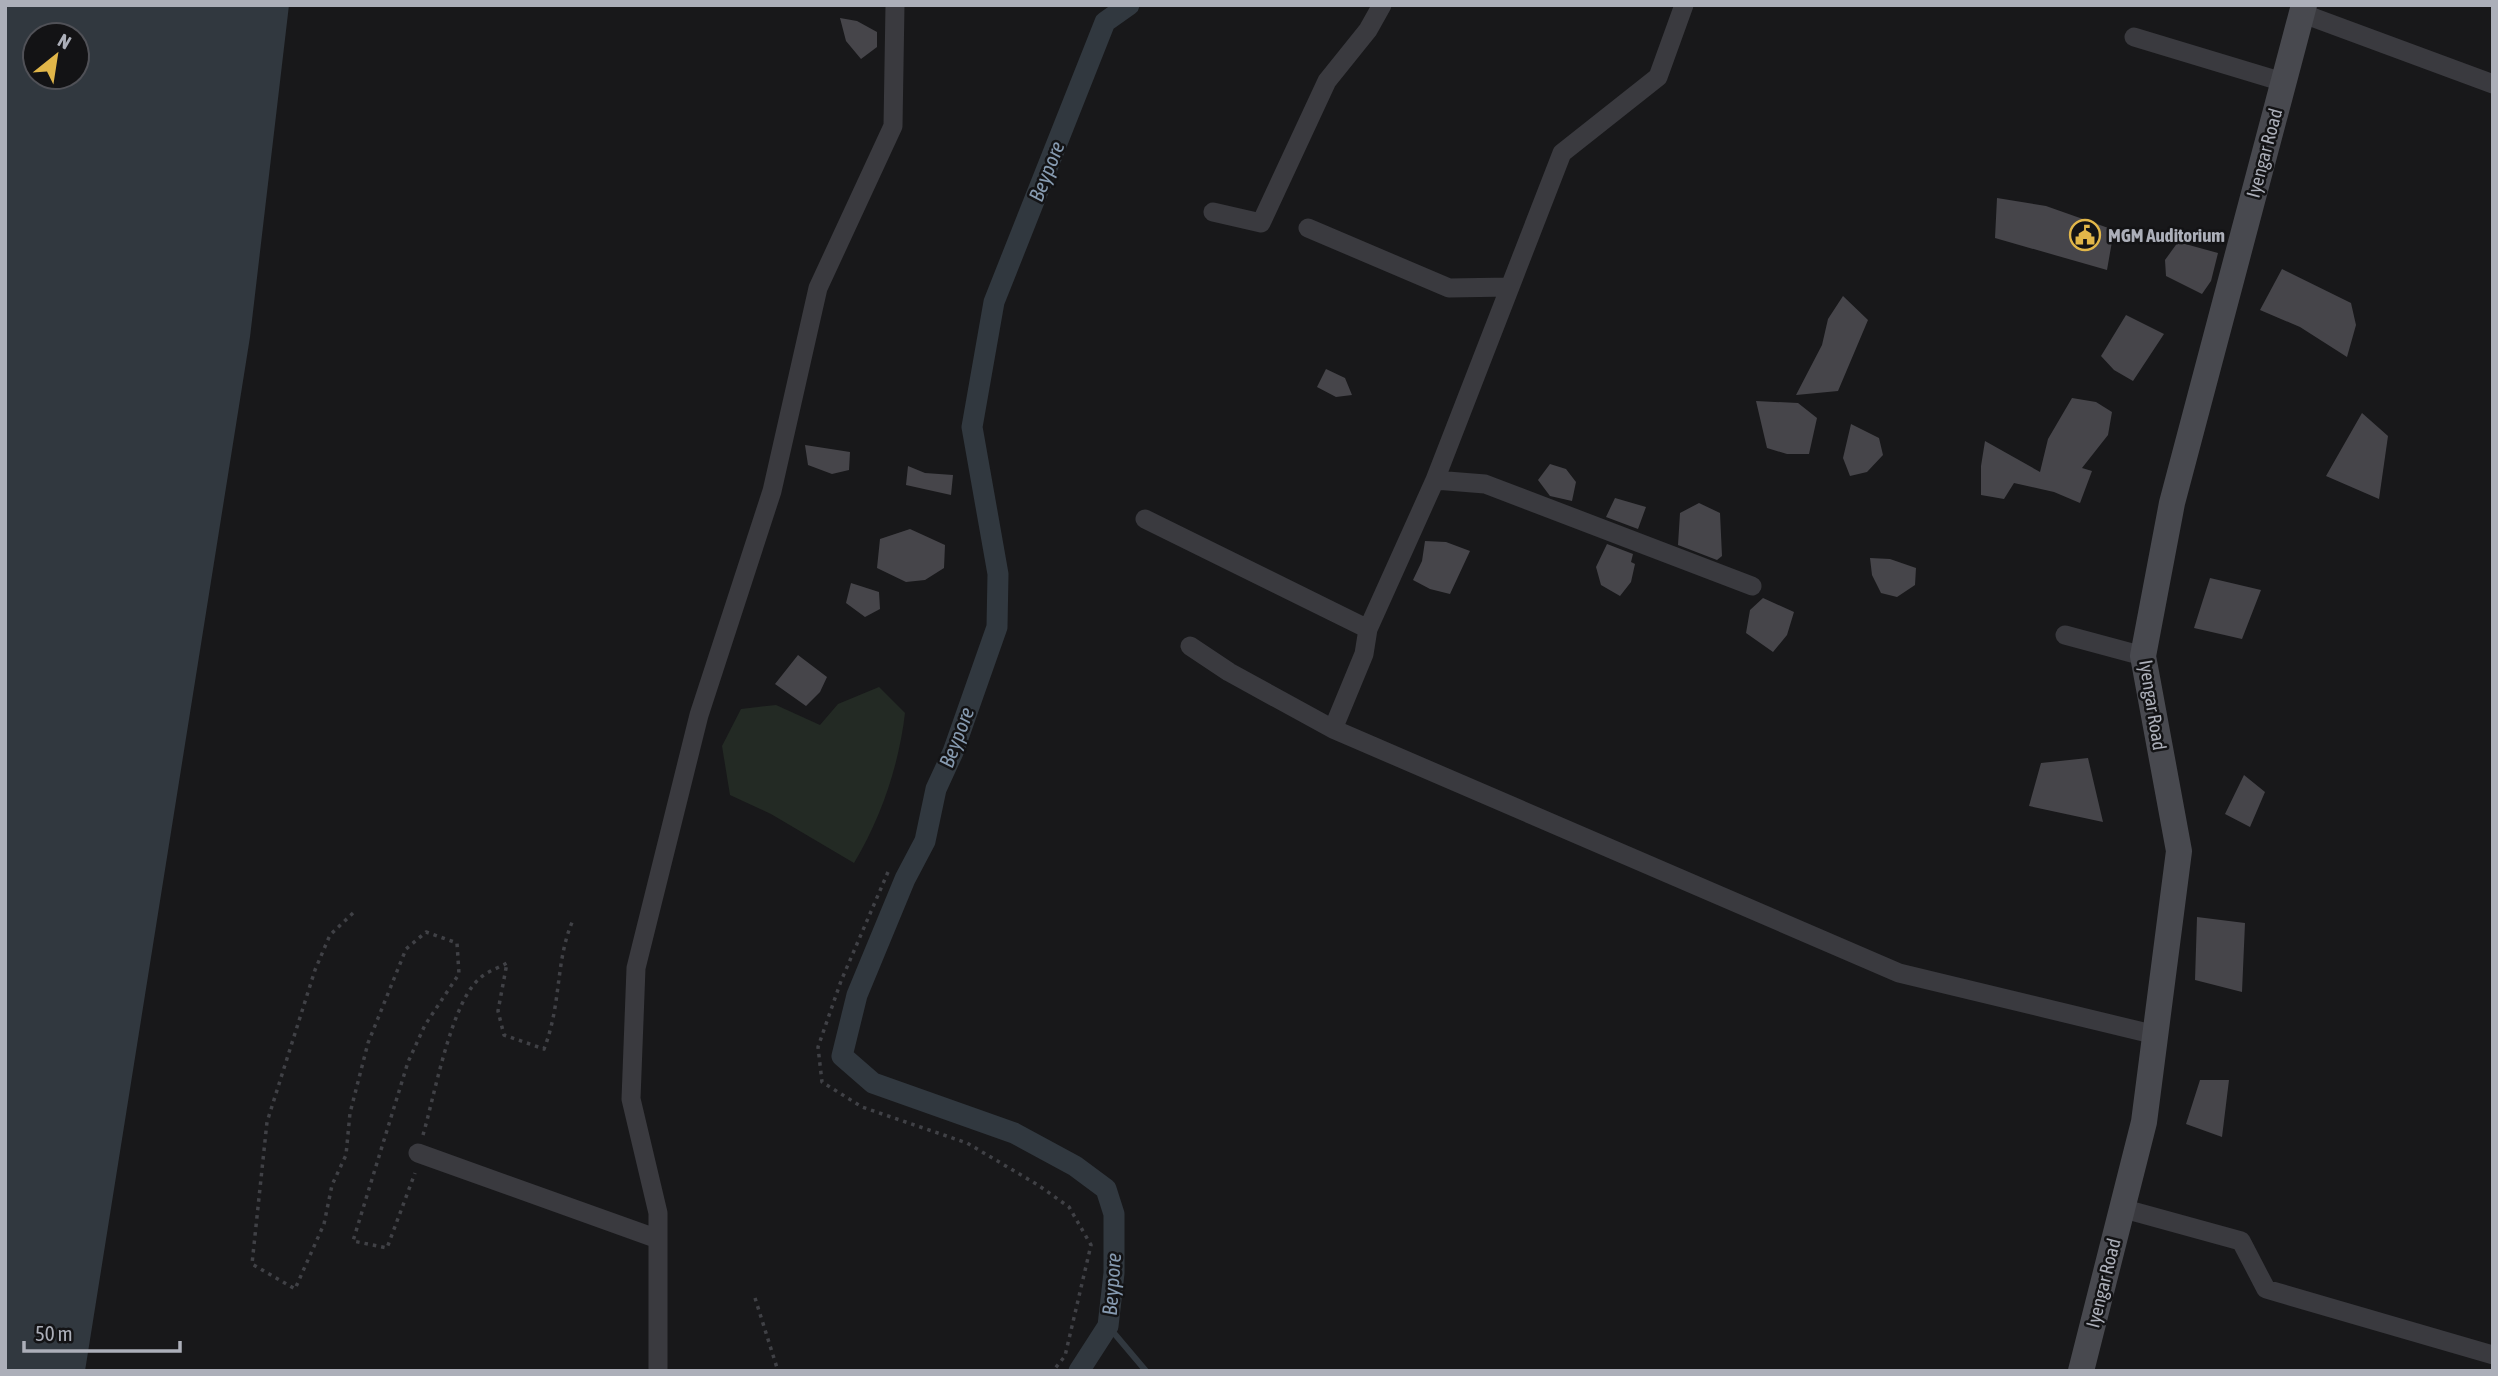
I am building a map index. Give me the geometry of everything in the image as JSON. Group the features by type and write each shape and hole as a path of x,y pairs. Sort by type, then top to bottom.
{"main road":[{"name":"Iyengar Road","path":"2081,1371 2144,1122 2179,851 2143,656 2172,503 2302,9"}],"street":[{"path":"658,1371 658,1213 631,1099 636,968 699,715 772,491 818,288 893,126 895,5"},
{"path":"1213,212 1261,223 1327,81 1368,30 1382,5"},
{"path":"1333,729 1364,654 1368,629 1435,480 1562,153 1658,77 1684,5"},
{"path":"2302,9 2493,84"},
{"path":"2134,37 2283,82"},
{"path":"1308,228 1449,288 1510,287"},
{"path":"1435,480 1485,484 1752,586"},
{"path":"1145,519 1368,629"},
{"path":"2065,635 2143,656"},
{"path":"1190,646 1229,672 1333,729 1899,973 2156,1035"},
{"path":"418,1153 658,1239"},
{"path":"2121,1209 2241,1241 2266,1289 2493,1355"}],"path":[{"path":"888,872 841,981 818,1047 822,1082 862,1107 967,1143 1069,1207 1091,1245 1065,1356 1054,1371"},
{"path":"353,913 330,935 315,970 267,1122 252,1264 295,1289 324,1224 332,1185 346,1155 350,1113 368,1043 406,949 426,932 457,943 459,974 425,1025 408,1062 353,1241 387,1248 413,1180 447,1039 465,998 478,979 507,963 498,1011 504,1035 544,1049 554,1024 565,937 573,920"},
{"path":"755,1298 778,1371"}],"shaded area":[{"path":"5,5 289,5 250,337 85,1371 5,1371"},
{"path":"879,687 905,713 887,791 873,828 854,863 771,814 730,795 722,746 741,709 776,705 820,725 838,704"}],"building":[{"path":"840,18 857,21 877,32 877,47 861,59 846,41"},
{"path":"1997,198 2046,206 2114,230 2107,270 1995,238"},
{"path":"2178,242 2218,253 2211,281 2202,294 2166,276 2165,260"},
{"path":"2282,269 2351,303 2356,325 2347,357 2300,327 2260,310"},
{"path":"1843,296 1868,320 1838,391 1796,395 1822,345 1828,319"},
{"path":"2126,315 2164,334 2133,381 2114,370 2101,356"},
{"path":"1326,369 1345,378 1352,395 1336,397 1317,387"},
{"path":"2072,398 2096,402 2112,412 2108,435 2082,468 2092,471 2080,503 2054,492 2014,483 2004,499 1981,495 1981,466 1985,441 2040,472 2048,439"},
{"path":"1756,401 1798,403 1817,418 1809,454 1787,454 1767,448"},
{"path":"2362,413 2388,436 2379,499 2326,476"},
{"path":"1851,424 1879,438 1883,455 1867,472 1850,476 1843,458"},
{"path":"805,445 850,452 849,470 832,474 808,465"},
{"path":"1550,464 1566,469 1576,482 1572,501 1550,496 1538,480"},
{"path":"908,466 925,473 953,475 951,495 906,485"},
{"path":"1615,498 1646,507 1638,529 1606,517"},
{"path":"1699,503 1720,513 1722,556 1717,560 1678,545 1680,513"},
{"path":"910,529 945,545 944,568 925,580 906,582 877,568 880,539"},
{"path":"1425,541 1446,542 1470,551 1450,594 1430,589 1413,580 1422,561"},
{"path":"1607,544 1633,554 1631,562 1635,564 1631,582 1620,596 1601,585 1596,567"},
{"path":"1870,558 1890,559 1916,568 1915,585 1897,597 1881,593 1872,575"},
{"path":"2210,578 2261,590 2242,639 2194,628"},
{"path":"851,583 879,592 880,609 865,617 846,603"},
{"path":"1763,598 1794,612 1787,635 1773,652 1746,633 1750,610"},
{"path":"798,655 827,677 820,692 806,706 775,684"},
{"path":"2088,758 2103,822 2029,806 2041,763"},
{"path":"2244,775 2265,792 2250,827 2225,814"},
{"path":"2197,917 2245,923 2242,992 2195,980"},
{"path":"2200,1080 2229,1080 2222,1137 2186,1124"}],"waterway":[{"name":"Beypore","path":"1079,1371 1108,1326 1114,1273 1114,1214 1106,1189 1075,1166 1014,1133 873,1083 842,1056 857,995 905,879 925,841 936,789 953,752 997,627 998,574 972,427 994,302 1105,22 1129,5"},
{"name":"Beypore","path":"1108,1326 1146,1371"}],"place":[{"name":"MGM Auditorium","path":"2085,235"}]}
